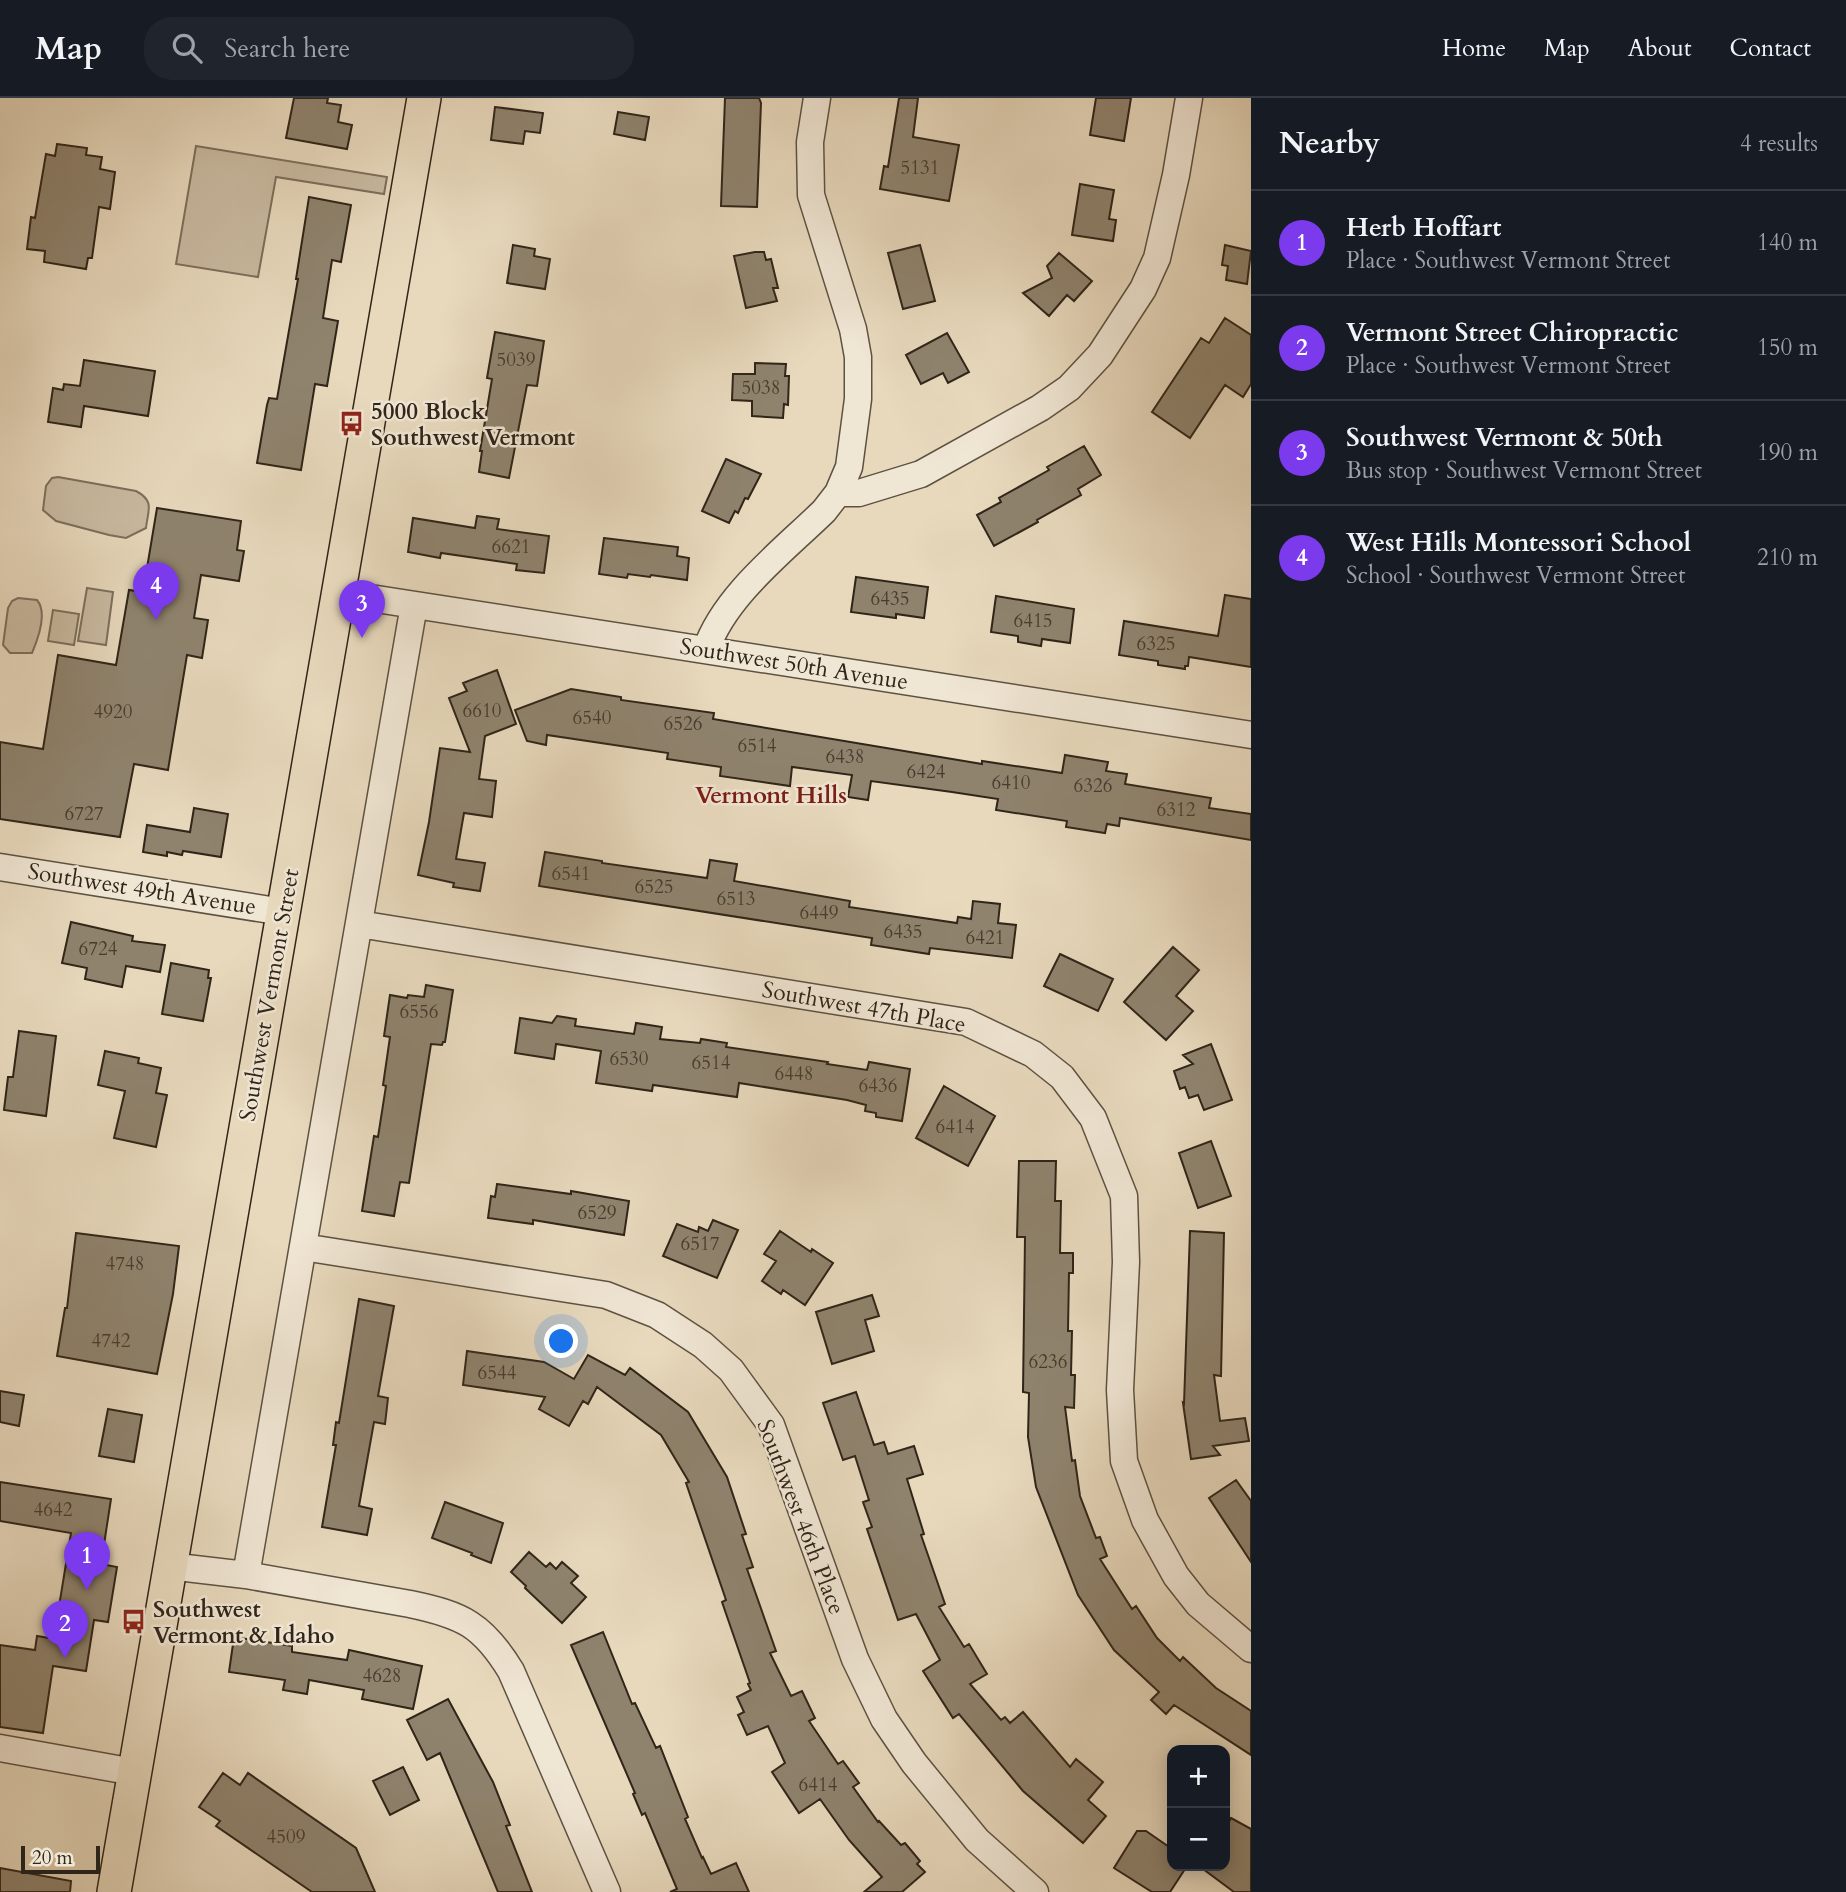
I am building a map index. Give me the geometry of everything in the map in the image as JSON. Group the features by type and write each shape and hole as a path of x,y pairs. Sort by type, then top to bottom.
{"main road":[{"name":"Southwest Vermont Street","path":"114,1892 424,98"}],"street":[{"path":"706,650 713,631 727,610 824,511 838,493 849,467 858,398 858,357 853,330 811,195 810,142 817,98"},
{"path":"838,493 859,493 921,474 1040,408 1069,388 1100,355 1143,289 1157,258 1176,175 1189,98"},
{"name":"Southwest 50th Avenue","path":"338,593 1251,735"},
{"path":"246,1575 414,605"},
{"name":"Southwest 49th Avenue","path":"0,867 283,912"},
{"name":"Southwest 47th Place","path":"359,924 966,1022 1033,1055 1062,1077 1093,1118 1124,1196 1126,1262 1120,1390 1124,1461 1145,1520 1176,1576 1199,1604 1251,1649"},
{"name":"Southwest 46th Place","path":"303,1247 606,1295 657,1315 703,1345 731,1370 771,1425 855,1659 884,1718 914,1763 977,1840 1035,1892"},
{"path":"169,1566 246,1575 437,1610 474,1626 489,1638 511,1671 607,1892"},
{"path":"0,1748 134,1772"}],"shaded area":[{"path":"196,146 387,177 384,194 276,177 258,277 176,264"},
{"path":"52,478 136,491 148,502 146,528 126,538 56,521 43,510 46,486"},
{"path":"87,588 113,592 106,645 78,641"},
{"path":"18,598 37,600 42,612 41,626 32,653 10,653 3,645 8,608 12,601"},
{"path":"53,610 79,614 74,645 48,641"}],"building":[{"path":"294,98 328,98 327,103 341,105 338,122 352,125 347,149 286,138"},
{"path":"725,98 759,98 761,103 757,207 721,206"},
{"path":"899,98 918,98 913,137 959,145 949,201 880,189 884,166 888,167"},
{"path":"1096,98 1131,98 1124,141 1090,135"},
{"path":"495,107 543,113 540,133 525,131 523,144 491,140"},
{"path":"618,112 649,117 645,140 614,134"},
{"path":"57,144 87,148 86,155 102,157 100,169 115,172 110,209 99,207 92,258 88,258 86,269 44,262 45,251 27,249 31,217 35,218 46,154 55,156"},
{"path":"1080,184 1114,190 1109,219 1116,220 1113,241 1072,235"},
{"path":"309,197 351,205 341,262 332,260 323,318 338,321 327,386 315,384 301,470 257,463 269,398 277,399"},
{"path":"513,245 535,249 534,256 550,259 545,289 507,283"},
{"path":"920,245 935,301 903,309 888,253"},
{"path":"1225,245 1251,251 1247,284 1226,280 1228,266 1222,265"},
{"path":"764,252 766,260 771,259 778,288 773,288 777,301 746,308 734,256"},
{"path":"1059,253 1092,281 1074,301 1067,295 1049,316 1023,293 1052,278 1047,266"},
{"path":"1225,318 1251,335 1251,384 1243,397 1225,385 1190,438 1152,412 1201,338 1209,343"},
{"path":"495,332 544,341 537,386 527,385 509,478 479,472 492,379 487,378"},
{"path":"947,333 969,372 948,383 943,373 921,384 906,355"},
{"path":"84,360 155,371 148,416 84,406 81,427 48,422 53,388 63,390 64,384 80,386"},
{"path":"755,363 786,364 785,376 789,376 788,405 784,404 783,418 752,416 752,401 732,400 733,374 755,374"},
{"path":"1084,446 1101,475 1078,489 1081,495 994,546 977,515 1001,502 999,498 1049,470 1047,467"},
{"path":"726,459 761,474 748,499 745,498 738,513 735,511 729,523 702,511"},
{"path":"157,508 241,521 237,550 244,551 239,581 201,575 194,618 208,620 202,658 187,655 168,770 134,764 120,837 0,819 0,742 43,749 58,655 116,665 129,590 143,592"},
{"path":"477,516 499,519 497,529 549,536 544,573 516,570 517,564 441,553 440,558 408,552 413,518 475,528"},
{"path":"604,538 678,547 677,556 689,558 687,580 651,575 628,574 627,578 599,574"},
{"path":"856,577 928,587 924,618 896,614 896,618 851,612"},
{"path":"1225,595 1251,599 1251,667 1189,657 1185,669 1158,665 1158,661 1119,655 1124,621 1218,636"},
{"path":"996,596 1074,609 1070,643 1042,639 1041,646 1018,642 1018,636 991,632"},
{"path":"497,670 516,724 485,736 479,779 496,781 492,817 464,813 456,859 485,863 480,891 453,887 454,883 418,875 440,748 470,752 449,698 467,691 463,683"},
{"path":"571,689 621,697 621,700 714,713 713,719 982,764 982,761 1062,773 1065,755 1108,762 1106,771 1127,774 1125,784 1211,798 1209,808 1251,814 1251,840 1120,818 1119,826 1107,824 1105,833 1066,827 1067,821 996,810 998,799 952,792 871,781 868,800 848,797 852,775 792,767 790,786 720,776 721,767 667,759 668,753 547,735 546,745 527,741 515,710"},
{"path":"194,808 228,814 221,857 183,851 182,855 167,852 167,856 143,852 147,825 190,832"},
{"path":"545,852 707,878 710,860 737,864 734,881 850,901 849,907 957,923 958,917 971,919 973,901 1000,904 998,923 1016,925 1012,958 930,948 929,954 871,945 872,938 539,886"},
{"path":"71,922 133,936 132,941 165,945 160,972 126,966 122,987 85,979 87,968 62,963"},
{"path":"1173,947 1199,970 1176,996 1193,1011 1166,1040 1124,1002"},
{"path":"1060,954 1113,979 1098,1011 1044,986"},
{"path":"171,963 209,970 208,978 211,978 203,1021 162,1014"},
{"path":"426,985 453,990 445,1042 442,1045 431,1044 409,1183 400,1182 394,1216 362,1211 374,1136 378,1137 386,1086 383,1085 390,1037 384,1036 390,995 424,997"},
{"path":"557,1016 576,1019 575,1026 634,1034 636,1023 662,1027 660,1039 700,1043 701,1039 727,1043 726,1047 867,1070 869,1062 910,1069 902,1121 876,1117 876,1113 865,1111 866,1105 847,1100 739,1083 737,1097 653,1085 652,1091 596,1083 601,1051 556,1044 554,1059 515,1053 520,1018 552,1023"},
{"path":"19,1031 56,1036 46,1116 4,1110 8,1077 13,1077"},
{"path":"1211,1044 1232,1100 1204,1110 1198,1095 1189,1098 1185,1087 1180,1089 1174,1071 1193,1064 1183,1055"},
{"path":"105,1051 139,1058 138,1063 161,1068 156,1093 167,1095 156,1147 114,1138 125,1091 98,1085"},
{"path":"944,1086 995,1116 968,1166 916,1138"},
{"path":"1211,1141 1231,1196 1198,1208 1179,1153"},
{"path":"1019,1161 1056,1161 1055,1201 1061,1201 1060,1253 1073,1253 1073,1273 1069,1273 1068,1331 1072,1331 1071,1375 1075,1375 1074,1408 1065,1407 1080,1496 1096,1538 1100,1537 1107,1556 1100,1559 1132,1609 1136,1606 1157,1638 1180,1661 1183,1657 1216,1688 1251,1711 1251,1755 1174,1705 1166,1714 1151,1700 1159,1692 1114,1650 1078,1595 1036,1487 1028,1437 1029,1393 1023,1392 1025,1237 1017,1237"},
{"path":"497,1184 571,1194 571,1191 629,1201 624,1235 533,1220 533,1224 488,1218 491,1196 495,1197"},
{"path":"713,1220 738,1230 717,1278 663,1256 677,1224 698,1232 699,1227 708,1231"},
{"path":"780,1231 833,1263 805,1305 783,1290 781,1294 762,1281 776,1261 764,1254"},
{"path":"1190,1231 1224,1233 1221,1376 1214,1375 1220,1421 1245,1418 1249,1441 1213,1446 1220,1455 1191,1459 1183,1403"},
{"path":"76,1233 179,1246 173,1294 157,1374 57,1356 67,1308"},
{"path":"872,1295 879,1316 865,1320 874,1351 832,1364 816,1312"},
{"path":"359,1299 394,1306 378,1396 388,1398 385,1424 374,1422 359,1506 372,1509 367,1535 322,1527 336,1445 333,1445 336,1422 339,1423"},
{"path":"467,1351 544,1362 574,1379 588,1355 625,1375 630,1368 688,1412 727,1477 746,1534 742,1535 753,1567 747,1569 776,1651 770,1653 791,1696 802,1691 815,1718 809,1721 838,1764 843,1761 859,1783 853,1787 878,1822 901,1845 905,1843 920,1861 917,1864 925,1872 902,1892 864,1892 882,1877 849,1840 820,1799 799,1813 772,1772 785,1763 768,1726 747,1735 738,1715 744,1712 737,1697 751,1690 748,1684 750,1683 722,1602 726,1600 686,1483 689,1482 661,1435 597,1387 588,1404 583,1401 569,1426 539,1409 545,1397 463,1385"},
{"path":"0,1391 24,1395 19,1426 0,1422"},
{"path":"856,1392 874,1445 884,1442 888,1454 914,1446 923,1474 907,1479 924,1534 921,1535 945,1604 939,1607 964,1647 969,1644 987,1674 970,1684 1001,1720 1005,1717 1010,1723 1023,1712 1070,1767 1076,1759 1103,1782 1088,1800 1106,1816 1083,1843 1023,1791 959,1714 953,1718 923,1671 940,1660 916,1614 898,1620 867,1529 872,1527 863,1502 869,1500 855,1456 843,1460 823,1403"},
{"path":"108,1409 142,1415 134,1462 99,1456"},
{"path":"1236,1480 1251,1501 1251,1562 1209,1498"},
{"path":"0,1482 111,1499 101,1564 117,1567 108,1622 94,1620 86,1671 53,1666 43,1733 0,1727 0,1645 35,1650 37,1636 49,1638 51,1630 55,1631 71,1533 0,1521"},
{"path":"445,1502 503,1523 491,1563 432,1538"},
{"path":"529,1552 546,1567 550,1563 556,1569 562,1562 578,1576 571,1583 586,1597 562,1623 511,1572"},
{"path":"603,1632 632,1704 635,1703 656,1748 660,1746 688,1817 685,1819 702,1858 711,1874 736,1863 749,1892 670,1892 677,1889 645,1813 642,1815 571,1645"},
{"path":"234,1637 292,1646 292,1652 347,1660 349,1650 422,1666 413,1709 362,1699 364,1690 309,1680 307,1694 283,1690 285,1680 229,1672"},
{"path":"448,1699 493,1782 510,1825 506,1826 532,1892 498,1892 440,1753 427,1760 407,1720"},
{"path":"403,1767 419,1800 390,1815 373,1781"},
{"path":"223,1773 240,1785 248,1773 356,1848 375,1892 312,1892 216,1826 220,1821 199,1807"},
{"path":"1230,1820 1251,1829 1251,1892 1234,1892 1206,1871 1230,1871"},
{"path":"1137,1831 1146,1831 1167,1846 1167,1871 1184,1871 1170,1892 1152,1892 1114,1868"},
{"path":"0,1868 71,1881 70,1892 0,1892"}],"place":[{"name":"5000 Block Southwest Vermont","path":"351,424"},
{"name":"West Hills Montessori School","path":"156,620"},
{"name":"Southwest Vermont & 50th","path":"362,638"},
{"name":"Herb Hoffart","path":"87,1590"},
{"name":"Southwest Vermont & Idaho","path":"133,1622"},
{"name":"Vermont Street Chiropractic","path":"65,1658"}],"district":[{"name":"Vermont Hills","path":"771,795"}]}
